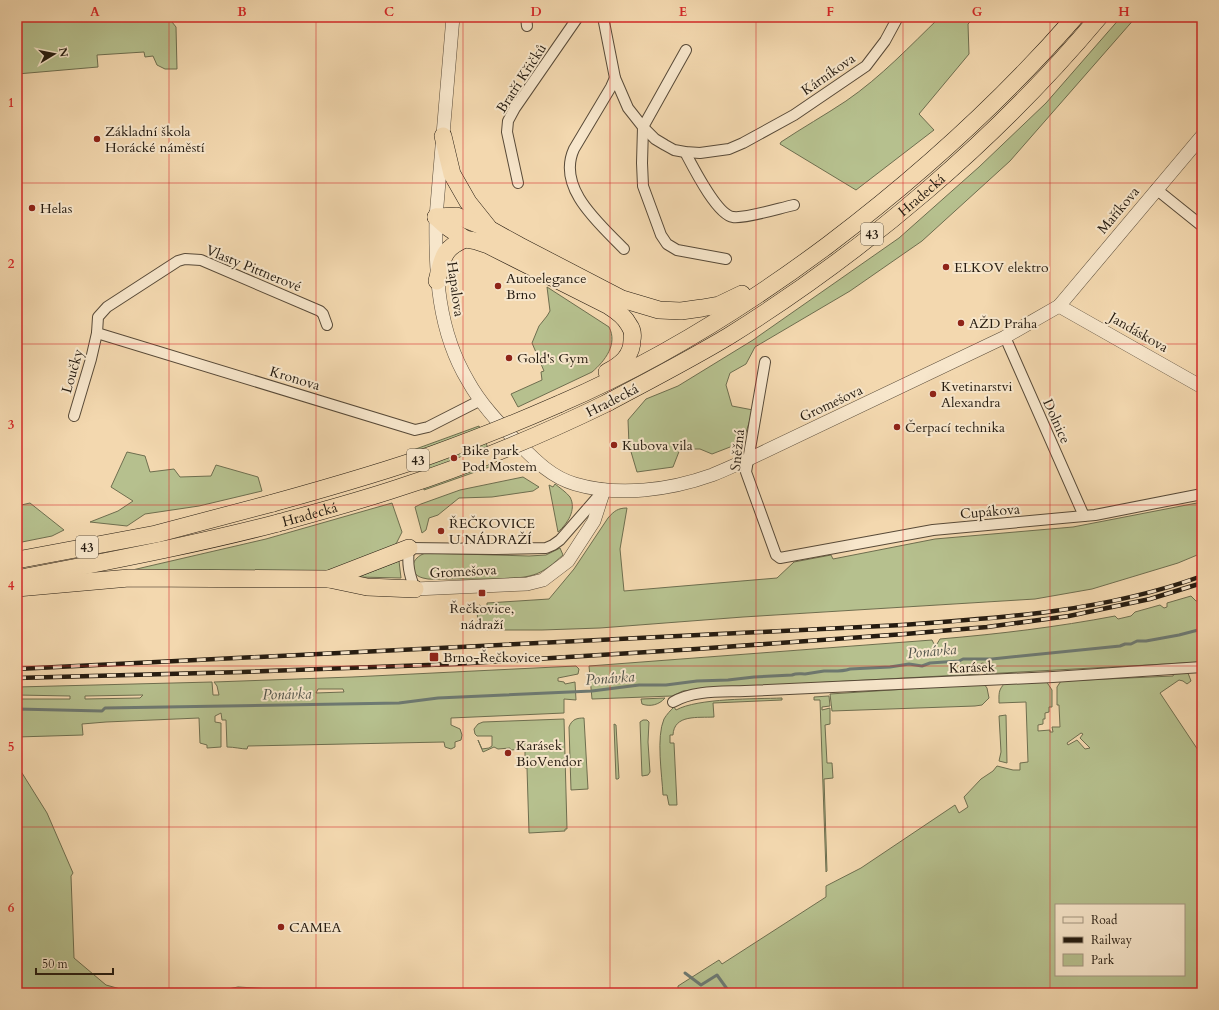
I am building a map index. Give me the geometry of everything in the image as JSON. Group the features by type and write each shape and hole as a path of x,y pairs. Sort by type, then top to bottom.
{"highway":[{"name":"Hradecká","path":"17,560 156,534 381,472 489,434 559,404 597,383 654,358 715,322 793,271 875,210 938,157 981,116 1019,78 1075,17"},
{"name":"Hradecká","path":"17,579 213,540 368,498 451,470 532,437 607,403 693,357 751,322 807,284 914,201 969,153 1008,116 1041,82 1099,17"},
{"path":"443,136 452,174 468,202 489,229"},
{"path":"436,217 457,216 489,229 622,299 659,310 681,311 719,305 735,298 760,283 793,271"},
{"path":"436,217 465,239 488,245 609,306 622,316 631,327 632,344 630,351 622,363 597,383"},
{"path":"437,281 444,254 455,243 465,239"},
{"path":"329,579 409,548"},
{"path":"17,588 129,578 329,579 367,587 414,589"}],"street":[{"name":"Hapalova","path":"453,17 436,217 437,281 449,339 461,370 481,400 533,459 561,479 574,484 604,490"},
{"name":"Bratří Křičků","path":"518,184 507,132 508,121 515,108 578,17"},
{"path":"603,17 615,78 628,108 655,139 674,150 685,152 719,207 729,216 740,217 794,205"},
{"name":"Kárníkova","path":"685,152 700,153 730,149 794,115 866,66 885,41 898,17"},
{"path":"686,50 643,127 643,186 661,235 667,244 677,250 726,259"},
{"path":"615,78 574,149 570,158 570,178 582,204 624,250"},
{"name":"Maříkova","path":"1059,306 1202,136"},
{"path":"1156,189 1202,226"},
{"name":"Vlasty Pittnerové","path":"97,333 98,317 107,307 178,261 193,259 200,260 320,311 323,314 327,325"},
{"name":"Gromešova","path":"604,490 594,521 576,550 568,560 543,580 527,584 414,589 409,574 409,548 546,548 560,540 604,490 635,490 666,487 712,475 749,459 1005,337 1059,306"},
{"name":"Jandáskova","path":"1059,306 1202,387"},
{"name":"Kronova","path":"97,333 415,430 428,427 481,400"},
{"name":"Loučky","path":"74,416 97,333"},
{"name":"Dolnice","path":"1005,337 1084,516"},
{"name":"Sněžná","path":"765,362 746,472 776,555 780,558"},
{"name":"Cupákova","path":"780,558 933,530 1084,516 1202,494"},
{"name":"Karásek","path":"673,702 694,694 1053,677 1202,667"}],"green space":[{"path":"17,17 168,17 176,27 177,69 165,69 157,65 153,56 145,57 144,52 97,55 98,67 17,74"},
{"path":"940,17 975,17 968,24 969,54 919,114 934,130 856,190 780,144 859,92 895,61"},
{"path":"1121,17 1136,17 1010,161 922,241 850,291 755,347 746,364 730,373 726,385 732,406 753,410 743,442 712,454 700,449 680,449 673,467 637,472 629,445 628,420 646,399 678,386 753,340 899,238 979,167 1046,103"},
{"path":"547,287 609,327 612,340 611,346 609,352 601,363 592,372 518,407 511,394 542,380 541,372 544,371 532,343 539,326 550,311"},
{"name":"Bike park Pod Mostem","path":"479,426 495,465 424,490 413,450"},
{"path":"127,452 145,456 150,472 174,469 180,477 211,476 216,465 258,477 262,491 199,506 145,514 127,526 90,522 118,511 133,501 111,487"},
{"path":"523,477 539,487 533,491 492,497 459,498 438,515 429,518 426,530 422,533 415,507 460,490"},
{"path":"555,484 570,497 572,502 572,512 568,521 558,532 549,485 553,487"},
{"path":"1202,502 1202,553 1178,563 1092,589 1035,599 743,617 600,628 478,630 477,606 480,605 481,608 487,606 487,603 549,599 574,569 608,518 619,509 627,508 620,549 624,591 777,578 794,562 831,555 833,559 935,539 1073,527"},
{"path":"30,503 64,530 52,536 17,543 17,506"},
{"path":"392,503 402,532 394,548 336,571 128,571 266,539"},
{"path":"560,548 563,555 552,564 537,574 523,577 493,579 425,579 418,576 413,569 414,562 417,558 426,553 529,556 546,555"},
{"path":"399,561 401,578 358,577"},
{"path":"1200,592 1202,592 1202,662 984,674 988,666 983,663 979,664 979,674 700,689 683,691 672,696 592,699 589,666 932,640 934,644 937,644 940,639 1028,630 1115,616 1118,619 1131,616 1135,612 1160,605 1164,608 1167,607 1167,603 1191,596 1198,601"},
{"path":"576,666 579,669 578,674 558,678 558,681 564,682 565,684 575,682 576,700 564,699 564,713 451,718 451,725 460,729 462,735 461,740 455,742 455,747 451,749 445,747 444,742 248,746 247,749 227,747 226,720 222,720 221,713 215,716 215,722 221,723 221,747 207,748 207,745 200,743 199,718 82,724 83,735 17,737 17,699 70,699 70,696 17,695 17,687 212,682 213,695 219,695 217,686 214,682","holes":["318,689 343,689 344,692 316,693","143,695 140,698 85,699 85,696"]},
{"path":"1188,673 1191,681 1187,684 1179,680 1160,693 1202,756 1202,993 678,993 678,986 719,960 722,964 826,897 826,886 861,868 955,805 959,813 968,807 964,797 981,779 993,771 997,766 1020,770 1020,763 1028,762 1026,702 999,703 1000,690 1005,683 1046,681 1052,690 1052,707 1049,707 1049,712 1045,713 1043,724 1038,725 1038,731 1050,730 1050,732 1053,732 1052,727 1060,727 1059,705 1057,705 1057,687 1061,681 1173,676 1174,674","holes":["1081,733 1083,734 1080,738 1090,748 1085,749 1077,740 1068,745 1067,743"]},
{"path":"984,684 987,688 989,698 982,705 832,711 830,694"},
{"path":"829,696 830,706 822,707 822,710 830,708 830,724 825,725 827,763 832,763 833,778 824,779 826,872 820,700 814,700 814,697"},
{"path":"665,698 657,704 651,705 642,704 641,699"},
{"path":"782,698 782,700 713,703 714,717 688,718 678,723 674,728 673,735 670,735 670,743 674,743 677,805 669,805 667,795 663,795 660,736 664,719 674,707 676,710 698,703 712,701"},
{"path":"1006,715 1007,763 999,761 1001,752 999,716"},
{"path":"584,718 588,789 571,790 569,727 575,720"},
{"path":"564,719 567,829 565,829 565,831 529,833 525,749 510,750 510,748 498,749 494,747 483,752 478,740 482,749 489,748 492,746 492,736 477,736 474,729 478,724 483,722"},
{"path":"647,720 649,722 648,742 650,772 648,775 642,776 640,722"},
{"path":"614,724 616,725 618,779 616,779"},
{"path":"17,765 47,813 73,873 71,876 74,958 106,985 124,990 135,990 135,993 17,993"},
{"path":"238,987 271,989 285,993 207,993"}],"waterway":[{"name":"Ponávka","path":"17,709 102,711 105,708 399,703 438,698 592,691 639,685 666,685 697,681 728,680 805,674 824,671 890,667 909,664 922,666 930,663 959,661 963,659 992,659 1120,646 1137,641 1146,641 1179,635 1202,629"},
{"path":"685,973 701,985 717,975 730,993"}],"railway":[{"path":"17,669 902,625 1016,616 1092,605 1166,588 1202,576"},
{"path":"17,678 455,664 905,634 987,627 1069,616 1150,599 1202,583"}],"place":[{"name":"Základní škola Horácké náměstí","path":"97,139"},
{"name":"Helas","path":"32,208"},
{"name":"ELKOV elektro","path":"946,267"},
{"name":"Autoelegance Brno","path":"498,286"},
{"name":"AŽD Praha","path":"961,323"},
{"name":"Gold's Gym","path":"509,358"},
{"name":"Kvetinarstvi Alexandra","path":"933,394"},
{"name":"Čerpací technika","path":"897,427"},
{"name":"Kubova vila","path":"614,445"},
{"name":"Bike park Pod Mostem","path":"454,458"},
{"name":"ŘEČKOVICE U NÁDRAŽÍ","path":"441,531"},
{"name":"Řečkovice, nádraží","path":"482,593"},
{"name":"Brno-Řečkovice","path":"434,657"},
{"name":"Karásek BioVendor","path":"508,753"},
{"name":"CAMEA","path":"281,927"}]}
